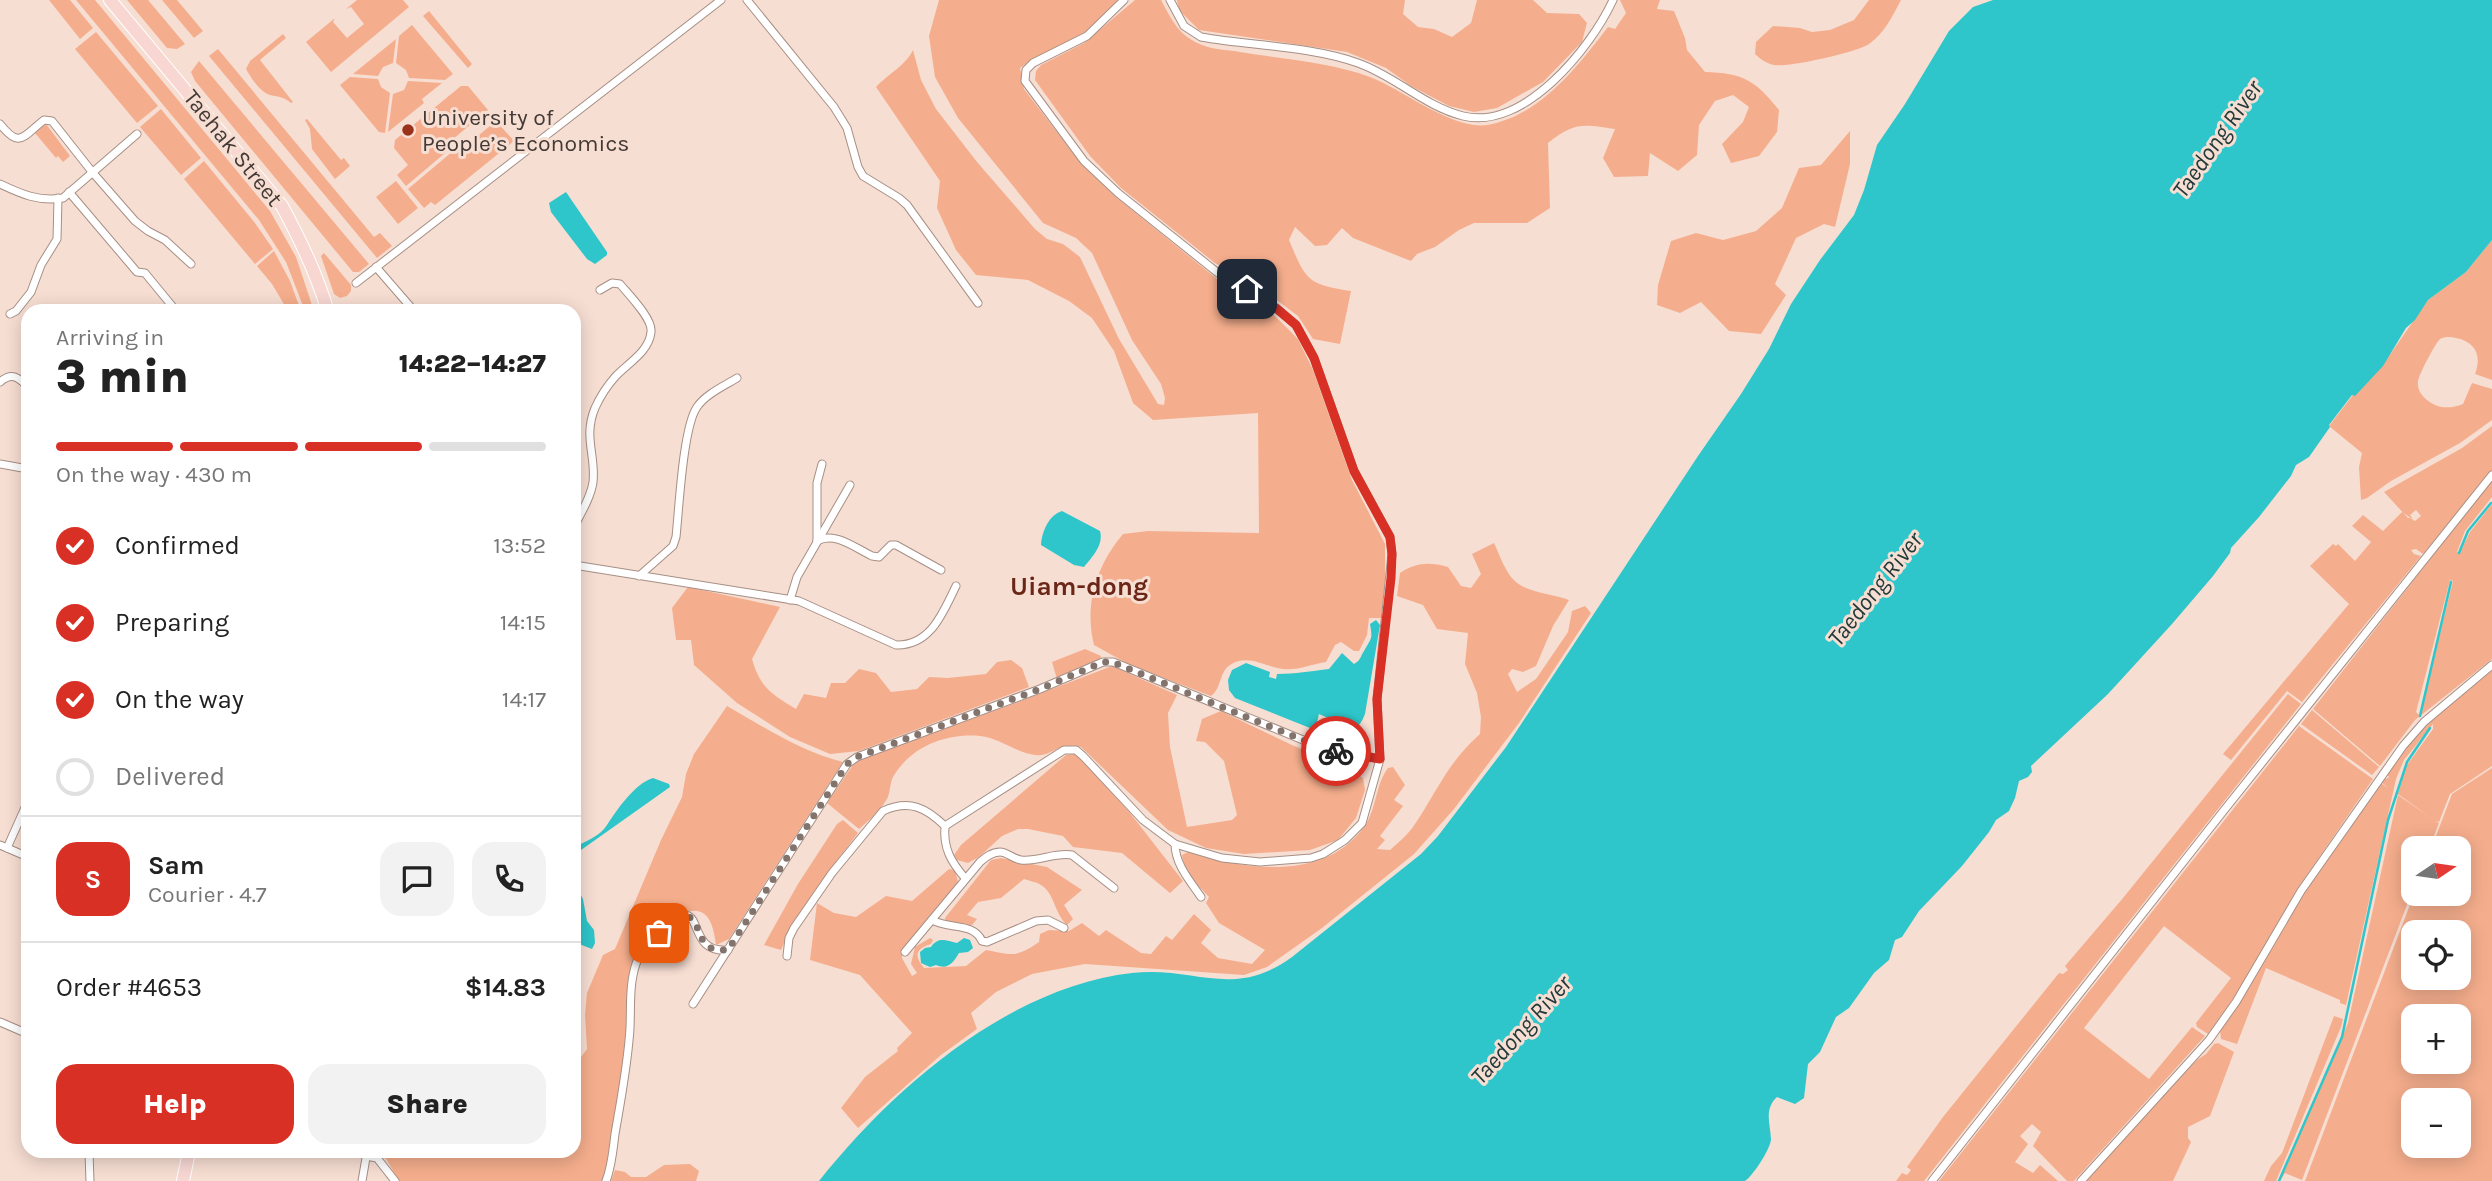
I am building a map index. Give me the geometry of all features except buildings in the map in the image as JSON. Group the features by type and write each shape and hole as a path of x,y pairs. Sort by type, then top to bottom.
{"main road":[{"name":"Taehak Street","path":"110,0 282,206 304,244 326,304"},
{"path":"183,1181 188,1158"}],"street":[{"path":"356,283 721,0"},
{"path":"747,0 834,107 847,128 863,176 907,205 978,303"},
{"path":"945,826 1064,750 1071,749 1083,756 1143,820 1175,844 1245,862 1294,861 1323,854 1345,840 1362,823 1380,759 1377,699 1391,578 1390,537 1354,471 1314,358 1296,325 1276,308 1217,273 1084,161 1026,80 1026,70 1033,63 1087,36 1124,0"},
{"path":"1170,0 1184,26 1201,37 1347,60 1380,72 1440,107 1464,116 1482,117 1512,110 1539,93 1578,55 1601,26 1613,0"},
{"path":"0,124 11,138 16,139 22,138 44,120 52,121 135,221 165,240 191,264"},
{"path":"0,184 33,198 58,198 93,173 137,134"},
{"path":"69,192 137,272 145,273 170,304"},
{"path":"22,304 31,292 41,265 57,239 58,198"},
{"path":"376,267 408,304"},
{"path":"581,510 593,482 588,442 589,424 602,394 615,377 648,345 652,323 620,284 612,284 600,290"},
{"path":"10,314 16,312 21,305"},
{"path":"0,382 10,376 17,376 21,380"},
{"path":"639,576 673,546 688,435 694,413 705,398 737,378"},
{"path":"0,464 21,468"},
{"path":"817,541 817,483 822,464"},
{"path":"1932,1181 2225,808 2492,475"},
{"path":"790,600 797,578 850,485"},
{"path":"817,541 825,536 833,537 879,557 891,545 896,545 941,570"},
{"path":"581,566 811,605 896,645 908,645 921,639 938,624 957,586"},
{"path":"693,1004 847,764 857,757 1040,689 1103,662 1113,662 1320,747 1380,759"},
{"path":"2081,1181 2209,1040 2236,1002 2301,891 2403,746 2424,722 2492,665"},
{"path":"787,956 789,938 794,928 832,873 883,811 912,806 923,808 945,826 947,852 952,863 965,878"},
{"path":"21,814 4,846 21,853"},
{"path":"1175,844 1180,866 1201,897"},
{"path":"905,952 979,862 996,852 1024,860 1068,854 1114,888"},
{"path":"606,1181 630,1031 631,984 636,963 644,948 674,918 681,915 693,920 701,940 708,947 718,951 728,950"},
{"path":"932,920 943,926 970,928 977,932 982,942 1036,921 1048,920 1065,928"},
{"path":"0,1022 21,1031"},
{"path":"89,1158 90,1181"},
{"path":"362,1181 366,1158"},
{"path":"377,1158 395,1181"}],"shaded area":[{"path":"49,0 70,0 93,28 80,39"},
{"path":"76,0 95,0 270,211 296,257 312,304 302,304 286,262 259,220"},
{"path":"127,0 148,0 185,44 177,49 167,48"},
{"path":"162,0 177,0 203,31 194,38"},
{"path":"357,0 403,0 409,7 331,72 306,42 335,18 333,22 347,38 364,24 351,7 346,9"},
{"path":"939,0 1119,0 1084,33 1020,68 1024,89 1082,165 1116,197 1217,279 1249,297 1276,317 1298,339 1313,370 1352,480 1385,544 1381,618 1369,618 1367,635 1359,651 1354,651 1341,642 1335,645 1326,662 1294,669 1276,668 1243,660 1226,668 1215,693 1211,696 1130,665 1094,645 1091,615 1095,586 1106,559 1123,534 1148,531 1259,533 1258,413 1153,420 1133,403 1114,351 1092,318 1069,301 1028,280 976,275 956,250 937,208 940,181 876,87 901,65 913,50 921,80 936,109 977,162 1035,229 1047,239 1063,244 1080,257 1119,339 1158,404 1164,405 1161,384 1132,340 1092,253 1076,238 1043,223 958,118 935,77 929,36"},
{"path":"1135,0 1161,0 1184,35 1208,47 1323,64 1355,72 1383,83 1443,115 1473,125 1487,125 1524,112 1556,88 1608,27 1615,29 1626,13 1620,0 1660,0 1657,9 1674,11 1687,50 1705,72 1729,74 1747,80 1763,92 1779,110 1777,132 1759,156 1731,163 1722,144 1743,122 1749,107 1733,95 1715,101 1699,125 1697,155 1678,171 1650,153 1648,176 1614,177 1603,158 1615,129 1587,126 1572,128 1548,143 1550,208 1527,223 1474,223 1435,247 1417,254 1411,261 1353,238 1342,228 1327,245 1315,246 1295,227 1289,240 1304,272 1325,286 1351,291 1340,344 1313,339 1298,316 1254,283 1215,263 1121,188 1090,156 1035,80 1036,71 1041,65 1084,43"},
{"path":"1177,0 1405,0 1403,14 1418,27 1434,29 1452,37 1471,23 1477,0 1533,0 1547,13 1579,14 1587,23 1582,42 1543,82 1497,108 1474,112 1449,106 1411,86 1386,68 1347,52 1199,30 1179,10"},
{"path":"1869,0 1901,0 1884,30 1869,44 1822,59 1793,64 1774,65 1755,54 1756,42 1773,26 1800,28 1812,32 1830,30 1854,20"},
{"path":"429,11 472,64 468,68 423,16"},
{"path":"412,25 453,74 445,80 409,78 406,70 396,63 399,36"},
{"path":"96,32 158,106 137,123 75,49"},
{"path":"283,34 286,38 260,60 293,102 291,103 263,91 246,69 250,61"},
{"path":"396,39 393,63 383,67 378,76 353,74"},
{"path":"218,49 374,237 380,233 392,246 377,258 209,56"},
{"path":"199,61 369,264 359,272 353,272 195,81 191,72"},
{"path":"350,77 378,79 381,87 390,93 385,133 379,132 340,85"},
{"path":"408,81 442,83 422,99 424,103 388,132 393,94 404,90"},
{"path":"461,86 468,86 488,110 447,144 451,148 406,186 397,175 408,165 394,148 395,140"},
{"path":"161,109 201,158 181,175 140,127"},
{"path":"307,119 341,160 344,158 350,166 335,179 312,149 310,129 305,120"},
{"path":"496,121 514,141 435,205 431,202 424,208 408,189 453,151 456,154"},
{"path":"46,124 70,156 63,162 58,156 56,158 35,133"},
{"path":"1850,131 1850,164 1835,227 1824,224 1796,238 1775,284 1786,295 1761,334 1729,331 1701,302 1680,313 1657,305 1658,285 1671,241 1696,233 1723,240 1756,231 1782,208 1799,168 1821,165"},
{"path":"204,161 273,249 255,264 184,179"},
{"path":"396,181 418,208 398,224 376,197"},
{"path":"2492,240 2492,380 2475,374 2478,361 2473,346 2463,340 2446,337 2440,339 2435,346 2418,384 2420,392 2427,400 2444,407 2463,404 2472,383 2492,389 2492,420 2460,443 2361,500 2359,467 2362,453 2329,426 2389,356 2428,300 2466,272"},
{"path":"274,251 298,304 284,304 257,266"},
{"path":"324,253 351,285 347,296 340,298 334,294 321,256"},
{"path":"2492,426 2492,471 2423,554 2416,549 2411,550 2421,556 2302,702 2287,691 2231,760 2223,754 2349,604 2310,566 2333,544 2338,544 2355,561 2371,542 2352,526 2363,515 2383,531 2403,513 2384,492 2462,448","holes":["2416,510 2421,516 2415,521 2410,515"]},
{"path":"2492,480 2492,497 2465,531 2457,552 2460,553 2470,532 2492,504 2492,659 2415,720 2380,766 2313,709","holes":["2450,580 2453,581 2420,716 2416,712"]},
{"path":"1494,543 1506,569 1521,586 1569,600 1553,626 1536,666 1523,672 1512,669 1508,674 1517,692 1536,679 1568,632 1572,611 1585,606 1591,613 1519,723 1454,809 1414,854 1322,928 1267,967 1244,975 1085,964 1032,974 996,992 971,1013 977,1029 941,1055 858,1128 841,1108 865,1077 898,1051 897,1048 912,1033 860,975 810,960 817,903 834,913 856,917 886,896 912,901 949,869 955,870 958,882 902,950 902,958 912,976 917,973 911,964 915,947 930,938 933,940 931,944 918,953 924,968 966,966 986,950 1019,953 1039,942 1040,934 1049,930 1069,931 1082,923 1099,936 1106,930 1141,953 1151,954 1166,936 1172,940 1194,914 1211,930 1201,943 1218,958 1252,964 1265,950 1219,923 1206,903 1209,897 1189,873 1182,855 1188,852 1258,867 1306,864 1328,857 1347,845 1364,827 1384,775 1388,768 1393,767 1405,785 1394,800 1403,806 1380,836 1385,840 1377,849 1390,850 1405,836 1459,756 1480,734 1481,717 1477,693 1465,664 1468,633 1437,629 1423,605 1397,596 1400,573 1417,565 1441,565 1448,567 1461,586 1471,588 1481,574 1472,554"},
{"path":"688,587 780,607 752,659 759,677 768,689 796,709 804,694 826,698 831,683 845,683 859,669 876,673 891,692 917,689 929,677 986,674 997,662 1011,660 1022,668 1029,687 859,751 830,754 790,737 737,703 694,665 691,640 676,640 672,608"},
{"path":"1085,649 1101,656 1100,660 1057,679 1052,662"},
{"path":"1112,666 1177,695 1168,713 1170,747 1187,827 1232,820 1237,815 1224,761 1205,742 1196,741 1202,719 1221,711 1346,767 1363,778 1365,790 1356,818 1338,840 1310,850 1244,854 1206,848 1168,830 1081,747 1061,747 1047,754 1036,755 980,736 943,739 910,757 893,777 883,806 859,829 827,803 857,759"},
{"path":"2492,670 2492,766 2450,794 2439,822 2435,821 2439,823 2434,836 2401,836 2401,906 2407,906 2302,1180 2285,1173 2280,1181 2348,1023 2398,795 2431,818 2398,794 2407,765 2433,729 2433,724 2404,760 2396,779 2346,1005 2266,968 2237,1044 2221,1039 2220,1030 2302,893 2381,783 2388,788 2380,781 2383,777 2389,777 2385,772 2432,719"},
{"path":"2288,694 2301,704 1924,1181 1896,1181 1902,1173 1907,1175 1911,1170 1907,1167 1943,1117 2059,973 2063,974 2068,970 2065,966"},
{"path":"727,706 798,745 843,762 729,939 716,945 713,928 707,917 698,911 682,913 654,932 633,960 628,977 623,1069 602,1181 399,1181 386,1158 581,1158 581,1057 587,1049 587,993 603,955 615,949 682,797 686,774 694,754"},
{"path":"2312,710 2379,767 2372,775 2301,724"},
{"path":"2299,726 2373,779 2296,891 2245,982 2208,1034 2197,1027 2196,1023 2231,978 2164,926 2084,1028 2149,1079 2192,1027 2205,1036 2074,1181 2067,1181 2033,1146 2041,1132 2032,1124 2020,1136 2028,1144 2015,1162 2033,1173 2040,1165 2058,1181 1939,1181"},
{"path":"1074,754 1130,813 1183,881 1170,893 1122,853 1073,847 1063,836 1028,829 1018,829 1002,836 979,857 968,863 957,860 954,855 961,845 1066,755"},
{"path":"2492,768 2492,1181 2305,1181 2401,928 2401,990 2471,990 2471,920 2404,920 2409,906 2471,906 2471,836 2436,836 2452,794"},
{"path":"843,820 858,833 806,904 781,950 764,945 798,884 837,824"},
{"path":"1001,858 1047,867 1082,890 1064,905 1073,919 1067,925 1046,889 1024,879 1001,898 978,902 967,915 977,919 972,925 946,923 945,918 991,860"},
{"path":"2334,1016 2343,1019 2341,1027 2276,1181 2264,1181 2271,1166 2282,1153"},
{"path":"2218,1043 2234,1052 2210,1116 2188,1127 2188,1138 2191,1142 2173,1181 2083,1181 2197,1060"},
{"path":"690,1164 699,1171 696,1181 611,1181 615,1170 625,1172 631,1177 646,1177 664,1165"}],"water":[{"name":"Taedong River","path":"1993,0 2492,0 2492,240 2466,272 2428,300 2415,320 2406,328 2383,366 2355,396 2352,395 2309,457 2296,465 2291,476 2172,624 2108,694 2031,766 2032,772 2028,777 2019,781 2009,811 1996,820 1962,866 1919,911 1902,937 1895,940 1889,960 1874,973 1849,1008 1836,1017 1820,1052 1808,1064 1804,1098 1795,1104 1777,1097 1770,1106 1770,1143 1761,1162 1748,1178 1745,1181 819,1181 882,1111 958,1047 999,1020 1042,998 1086,982 1132,973 1155,972 1232,979 1251,977 1271,970 1292,957 1421,854 1438,836 1506,747 1741,394 1769,349 1791,304 1854,215 1877,145 1949,31 1973,7"},
{"path":"566,192 607,252 607,255 595,264 587,259 551,212 549,203"},
{"path":"1062,511 1100,531 1099,546 1084,567 1074,565 1041,545 1047,524 1053,516"},
{"path":"1376,620 1380,625 1365,714 1357,727 1347,734 1334,735 1320,731 1328,718 1319,714 1315,730 1235,698 1229,690 1228,680 1232,670 1246,663 1270,672 1269,677 1276,679 1277,674 1329,669 1342,653 1354,664 1370,641 1370,624"},
{"path":"653,778 669,784 670,787 581,850 581,844 600,832 633,791"},
{"path":"581,895 587,921 594,930 595,943 592,949 581,945"},
{"path":"964,938 970,940 973,948 959,953 950,965 930,967 921,963 920,952 925,948 940,940 957,943"}],"waterway":[{"path":"2459,553 2468,531 2491,503"},
{"path":"2420,716 2451,582"},
{"path":"2279,1181 2342,1037 2388,820 2407,762 2430,728"}],"way so far":[{"path":"659,933 674,918 688,916 708,947 718,951 728,950 847,764 872,751 1040,689 1103,662 1113,662 1320,747 1336,751"}],"place":[{"name":"University of People’s Economics","path":"408,130"}],"district":[{"name":"Uiam-dong","path":"1079,586"}],"route":[{"path":"1247,289 1296,325 1314,358 1354,471 1390,537 1391,578 1377,699 1380,759 1336,751"}]}
